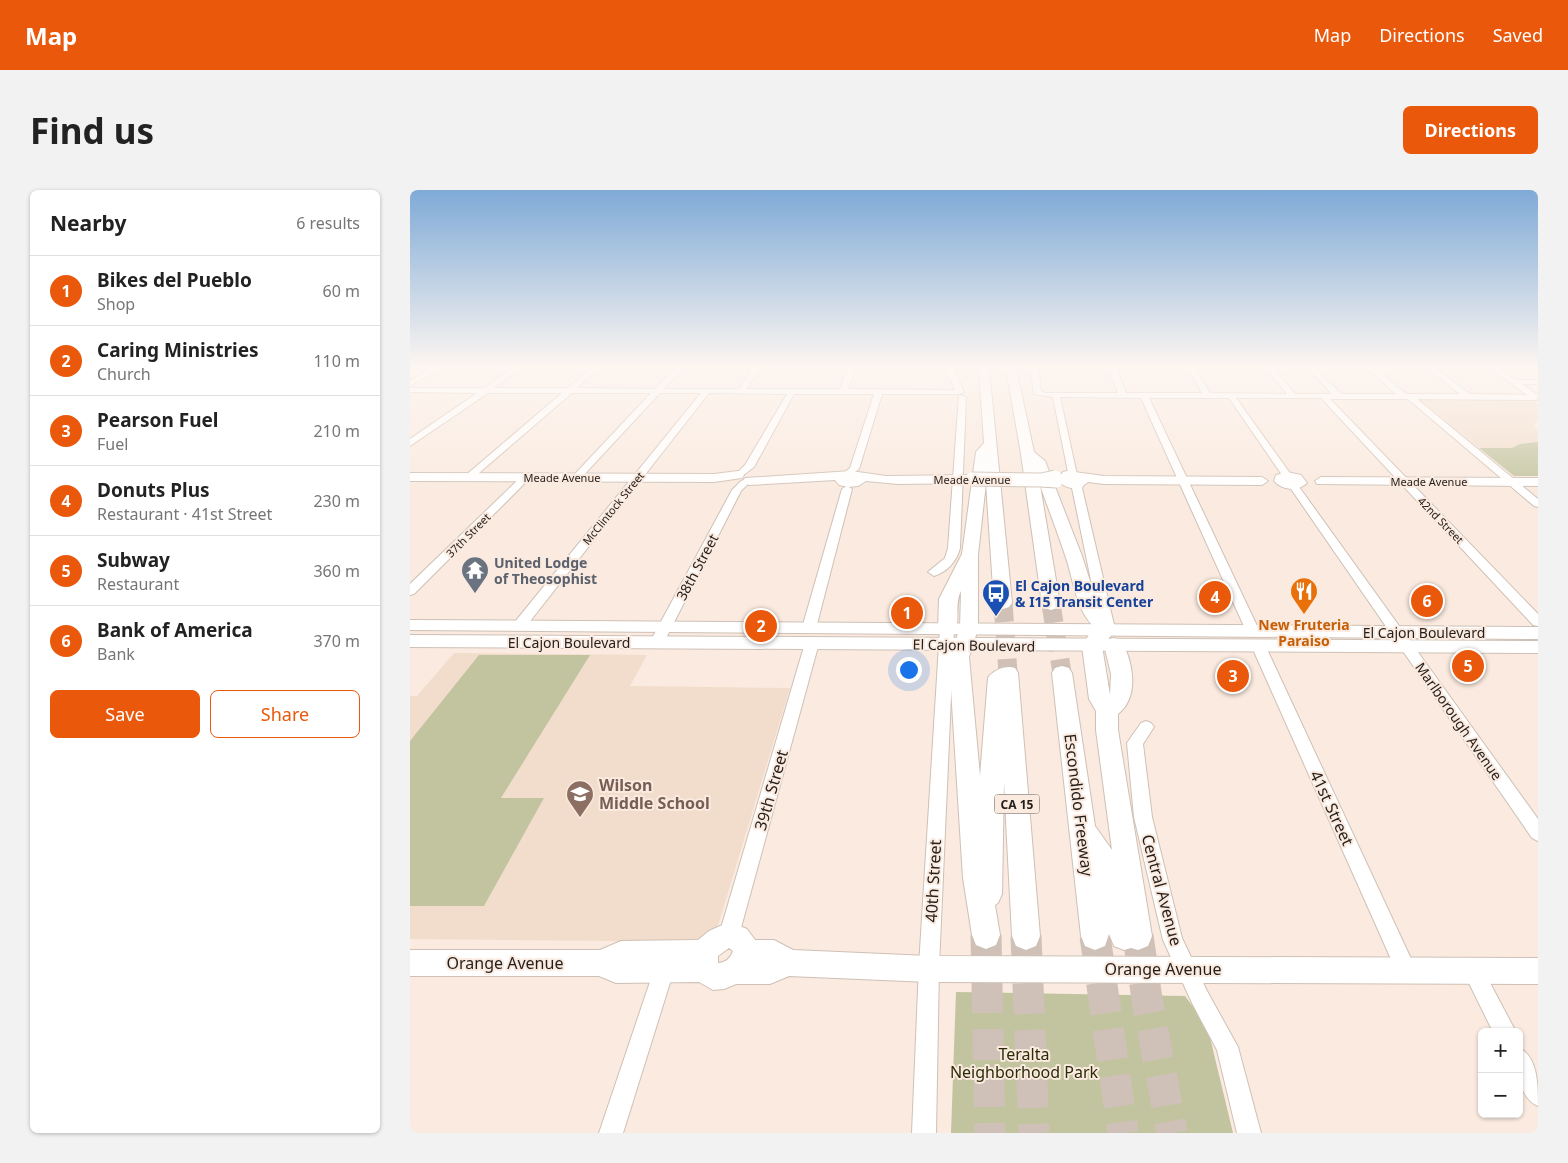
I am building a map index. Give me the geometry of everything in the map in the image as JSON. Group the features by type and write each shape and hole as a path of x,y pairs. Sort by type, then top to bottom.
{"highway":[{"path":"988,412 1003,603"},
{"path":"1020,412 1051,604"},
{"path":"957,637 983,452 990,443"},
{"path":"1028,454 1038,461 1074,556 1092,614 1111,637 1120,672 1121,692 1118,702 1108,710"},
{"name":"CA 15","path":"957,637 976,878 986,936 993,739 1003,673 1026,936"},
{"path":"1083,829 1108,866 1131,936 1107,730 1108,710 1100,699 1092,646 1097,638 1111,637"},
{"name":"Escondido Freeway","path":"1062,673 1095,936"}],"main road":[{"name":"Meade Avenue","path":"412,478 578,477 1538,482"},
{"name":"El Cajon Boulevard","path":"410,625 665,627 810,636"},
{"name":"El Cajon Boulevard","path":"1255,638 1397,632 1538,632"},
{"name":"El Cajon Boulevard","path":"410,641 657,642 810,636 1111,637 1255,638 1407,646 1538,647"},
{"name":"El Cajon Boulevard","path":"957,637 1092,646"},
{"path":"704,961 713,942 737,953"},
{"name":"Orange Avenue","path":"704,961 713,977 727,976 737,953 770,971 789,964 929,968 1538,971"},
{"name":"Orange Avenue","path":"410,963 600,963 621,954 704,961"},
{"name":"Orange Avenue","path":"600,963 616,970 664,970 704,961"}],"street":[{"path":"410,443 454,412"},
{"path":"469,477 545,412"},
{"path":"578,477 638,412"},
{"name":"McClintock Street","path":"519,626 691,412"},
{"name":"38th Street","path":"657,642 743,478 780,412"},
{"name":"39th Street","path":"737,953 810,636 851,479 872,412"},
{"path":"934,572 948,563 953,556 961,412"},
{"path":"1059,412 1069,479 1077,488 1111,637"},
{"name":"41st Street","path":"1151,412 1406,970"},
{"name":"Marlborough Avenue","path":"1242,412 1538,833"},
{"name":"42nd Street","path":"1338,412 1538,622"},
{"path":"1426,412 1538,504"},
{"name":"37th Street","path":"410,591 526,477"},
{"name":"40th Street","path":"924,1133 929,968 957,637"},
{"name":"Central Avenue","path":"1146,727 1135,743 1143,818 1172,940 1227,1047 1249,1133"},
{"path":"611,1133 664,970"},
{"path":"1473,971 1503,1028"},
{"path":"1523,1066 1538,1094"}],"shaded area":[{"path":"1435,412 1538,412 1538,420 1534,425 1538,432 1538,476 1514,476"},
{"name":"Wilson Middle School","path":"454,653 647,655 630,686 790,688 713,942 410,939 410,696 417,696"}],"green space":[{"path":"1538,442 1538,476 1514,476 1479,448 1512,448 1520,444"},
{"path":"479,655 590,655 501,798 544,798 484,906 410,906 410,741"},
{"name":"Teralta Neighborhood Park","path":"956,992 1185,996 1207,1025 1233,1133 951,1133"}],"tunnel":[{"path":"1003,603 1008,673"},
{"path":"1051,604 1062,673"},
{"path":"986,935 990,1133"},
{"path":"1026,936 1034,1133"},
{"path":"1095,936 1123,1133"},
{"path":"1138,936 1147,999 1172,1133"}],"place":[{"name":"United Lodge of Theosophist","path":"475,594"},
{"name":"Donuts Plus","path":"1215,597"},
{"name":"Bank of America","path":"1427,601"},
{"name":"Bikes del Pueblo","path":"907,613"},
{"name":"New Fruteria Paraiso","path":"1304,615"},
{"name":"El Cajon Boulevard & I15 Transit Center","path":"996,617"},
{"name":"Caring Ministries","path":"761,626"},
{"name":"Subway","path":"1468,666"},
{"name":"Pearson Fuel","path":"1233,676"},
{"name":"Wilson Middle School","path":"580,818"}]}
